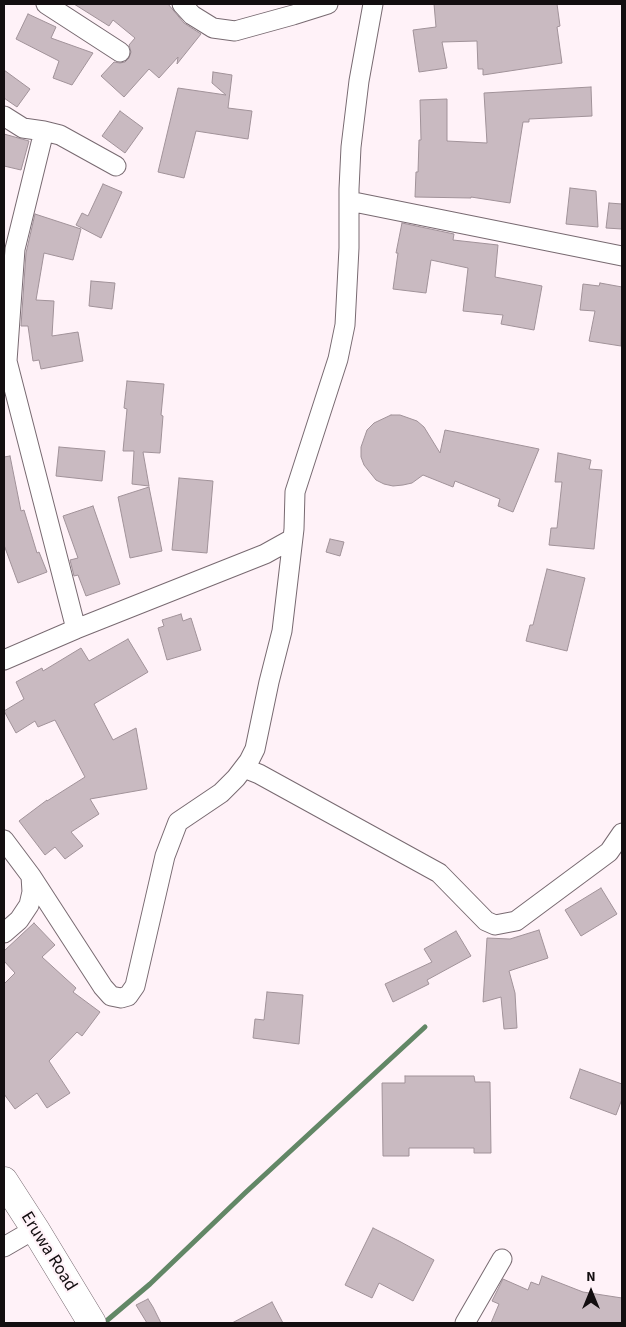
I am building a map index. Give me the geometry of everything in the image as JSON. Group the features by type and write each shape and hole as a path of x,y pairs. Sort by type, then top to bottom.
{"main road":[{"name":"Eruwa Road","path":"4,1181 91,1322"}],"street":[{"path":"46,4 120,52"},
{"path":"182,4 192,15 212,28 235,31 328,4"},
{"path":"4,840 31,876 103,987 111,996 121,998 128,996 135,986 165,856 178,822 220,793 236,778 255,749 282,632 295,492 338,359 345,325 353,128 359,81 373,4"},
{"path":"4,116 23,128 44,130 60,135 116,166"},
{"path":"44,130 15,249 7,361 76,629"},
{"path":"349,201 622,256"},
{"path":"4,660 76,629 266,554 292,539"},
{"path":"244,768 259,774 440,873 486,920 495,925 516,921 524,916 609,852 622,833"},
{"path":"4,933 19,920 29,905 32,892 31,876"},
{"path":"4,1246 35,1229"},
{"path":"465,1323 502,1259"}],"building":[{"path":"74,4 168,4 184,23 201,34 177,64 178,57 159,78 149,69 124,97 101,76 114,62 125,62 129,58 131,52 129,45 135,38 113,20 109,26"},
{"path":"434,4 557,4 560,26 557,27 562,63 483,75 483,69 478,69 477,41 442,42 447,68 419,72 413,30 436,27"},
{"path":"28,14 56,27 51,38 93,53 72,85 53,78 59,61 16,39"},
{"path":"4,70 30,89 17,107 4,98"},
{"path":"213,72 232,75 228,108 252,111 248,139 196,131 184,178 158,172 178,88 226,95 212,83"},
{"path":"591,87 592,116 529,119 529,122 523,122 510,203 471,197 415,197 419,140 421,140 420,100 447,99 447,141 487,143 484,93"},
{"path":"120,111 143,128 125,153 102,136"},
{"path":"4,134 29,141 21,170 4,166"},
{"path":"103,184 122,192 101,238 76,225 82,213 88,216"},
{"path":"570,188 596,191 598,227 566,224"},
{"path":"609,203 622,204 622,229 606,228"},
{"path":"35,214 81,229 73,260 44,253 36,300 54,301 52,336 78,332 83,361 41,369 39,360 33,361 28,326 21,326 26,253"},
{"path":"402,223 454,234 453,240 498,245 495,277 542,286 534,330 501,324 503,315 463,311 468,268 431,260 426,293 393,289 398,253 396,253"},
{"path":"91,281 115,283 112,309 89,306"},
{"path":"600,283 622,287 621,346 589,341 595,311 580,310 583,284 599,286"},
{"path":"127,381 164,384 160,453 143,452 149,486 132,484 134,451 123,451 127,409 124,408"},
{"path":"391,415 400,415 417,421 424,427 440,453 445,430 539,449 513,512 498,506 500,499 455,481 453,487 423,475 412,483 403,485 393,486 376,480 364,465 361,457 361,447 367,430 374,423"},
{"path":"59,447 105,451 102,481 56,476"},
{"path":"558,453 591,460 589,469 602,470 594,549 549,545 551,528 557,528 562,482 555,482"},
{"path":"10,456 21,511 24,510 37,553 39,552 47,572 18,583 4,545 4,457"},
{"path":"179,478 213,481 207,553 172,550"},
{"path":"149,487 162,551 130,558 118,497"},
{"path":"93,506 120,584 86,596 78,575 74,576 70,560 78,558 63,516"},
{"path":"330,539 344,542 340,556 326,552"},
{"path":"547,569 585,578 567,651 526,641 530,625 533,625"},
{"path":"181,614 183,621 191,618 201,650 167,660 158,628 164,626 162,620"},
{"path":"128,639 148,672 94,704 113,740 136,728 147,789 90,799 99,814 71,832 83,846 65,859 55,847 45,855 19,821 47,800 85,777 55,720 38,727 35,721 16,733 4,711 24,699 16,682 42,668 43,671 81,648 89,661"},
{"path":"601,888 617,914 581,936 565,910"},
{"path":"34,923 55,945 42,957 76,988 73,992 100,1012 82,1036 77,1032 49,1061 70,1093 47,1108 37,1093 15,1109 4,1094 4,984 15,973 4,961 4,951"},
{"path":"539,930 548,958 509,971 515,993 517,1028 504,1029 501,997 483,1002 487,938 510,939"},
{"path":"456,931 471,956 427,980 429,984 393,1002 385,984 432,962 424,949"},
{"path":"267,992 303,995 299,1044 253,1038 255,1019 264,1020"},
{"path":"580,1069 622,1084 622,1099 616,1115 570,1098"},
{"path":"405,1076 474,1076 475,1082 490,1082 491,1153 474,1153 474,1148 409,1148 409,1156 383,1156 382,1083 405,1083"},
{"path":"373,1228 434,1260 413,1301 379,1283 372,1298 345,1285"},
{"path":"542,1276 583,1292 622,1298 622,1323 491,1323 499,1304 492,1301 503,1279 528,1290 531,1282 539,1285"},
{"path":"148,1299 161,1323 147,1323 136,1305"},
{"path":"272,1302 283,1323 232,1323"}],"waterway":[{"path":"104,1323 150,1284 245,1193 425,1027"}]}
